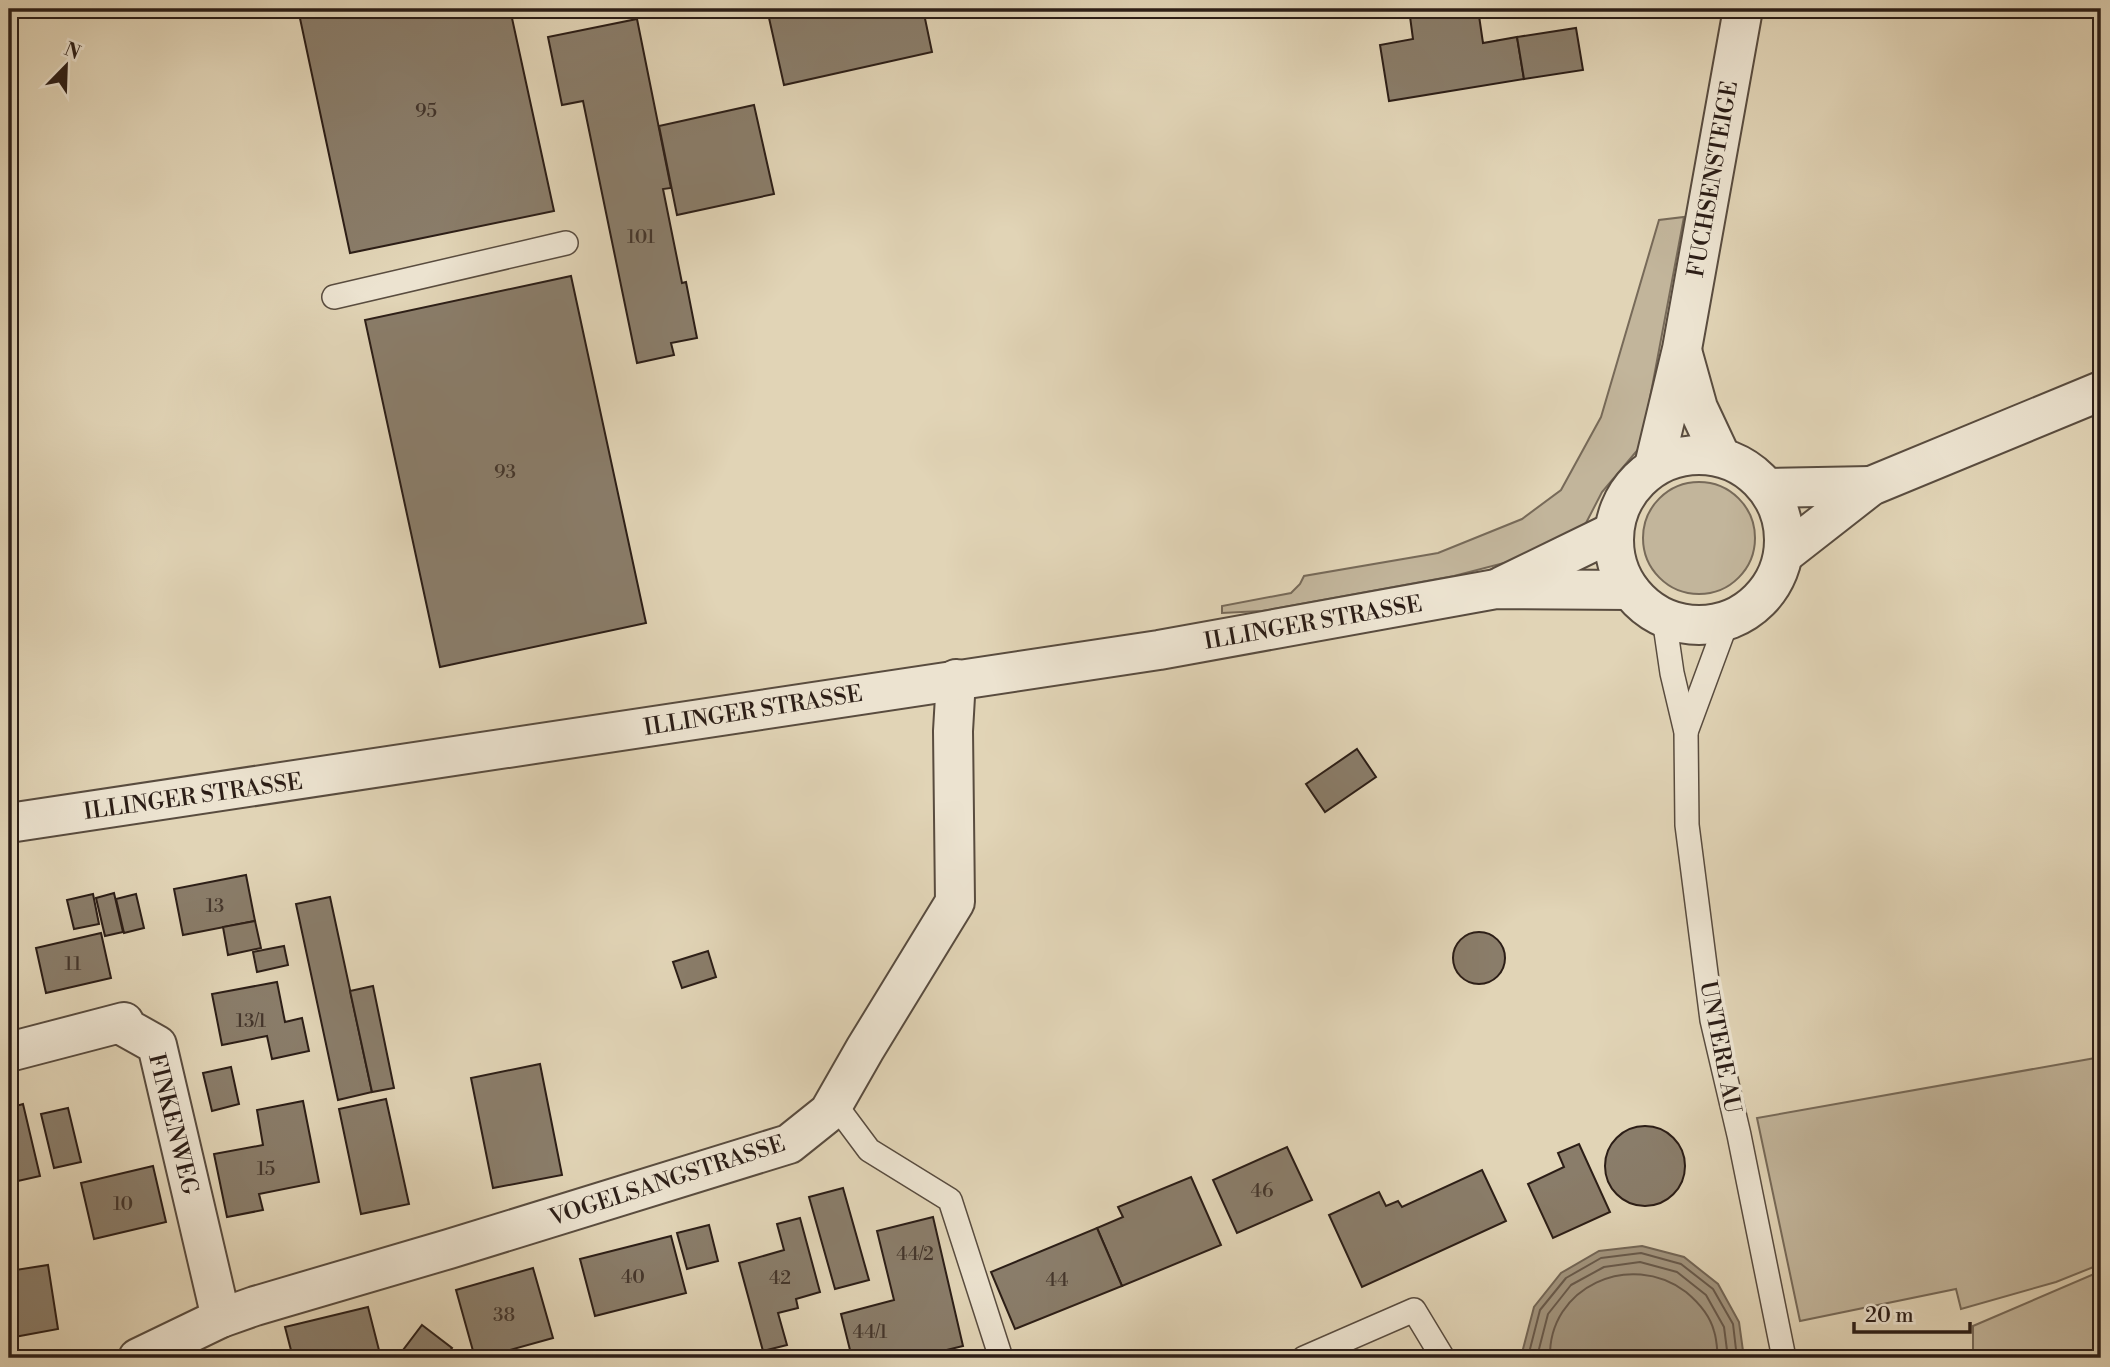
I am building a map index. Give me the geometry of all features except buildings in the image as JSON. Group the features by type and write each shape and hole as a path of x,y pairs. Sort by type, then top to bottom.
{"street":[{"name":"FUCHSENSTEIGE","path":"1654,466 1682,349 1743,9"},
{"name":"FUCHSENSTEIGE","path":"1682,349 1698,408 1721,457"},
{"path":"1784,554 1871,485 2101,391"},
{"path":"1698,454 1721,457 1746,468 1767,488 1779,508 1784,530 1784,554 1777,576 1765,595 1747,611 1727,621 1684,625 1645,607 1630,590 1619,573 1613,532 1620,506 1634,484 1654,466 1675,457 1698,454"},
{"path":"1767,488 1871,485"},
{"name":"ILLINGER STRASSE","path":"1496,589 1613,532"},
{"name":"ILLINGER STRASSE","path":"9,823 1159,650 1496,589 1630,590"},
{"name":"VOGELSANGSTRASSE","path":"138,1358 180,1350 221,1318 789,1144 829,1112 864,1049 955,902 953,731 956,679"},
{"name":"FINKENWEG","path":"9,1052 124,1022 123,1026 157,1045 221,1318"}],"lane":[{"path":"334,297 566,243"},
{"name":"UNTERE AU","path":"1664,618 1672,673 1686,732 1687,825 1712,1020 1739,1135 1784,1358"},
{"name":"UNTERE AU","path":"1686,732 1727,621"},
{"path":"834,1103 869,1150 950,1200 1001,1358"},
{"path":"1304,1358 1414,1310 1443,1358"}],"shaded area":[{"path":"1684,217 1641,446 1602,492 1586,523 1546,552 1454,576 1262,611 1222,613 1222,606 1291,593 1304,576 1438,553 1522,519 1561,490 1601,417 1659,220"},
{"path":"1699,482 1720,486 1739,498 1751,517 1755,538 1751,559 1739,578 1720,590 1699,594 1678,590 1659,578 1647,559 1643,538 1647,517 1659,498 1678,486"},
{"path":"2101,1057 2101,1264 2056,1282 1961,1309 1956,1289 1800,1321 1757,1118"},
{"path":"2101,1271 2101,1358 1973,1358 1973,1326"}],"water":[{"path":"1642,1246 1684,1257 1718,1284 1739,1322 1744,1358 1524,1358 1523,1349 1534,1307 1561,1273 1599,1251"}]}
